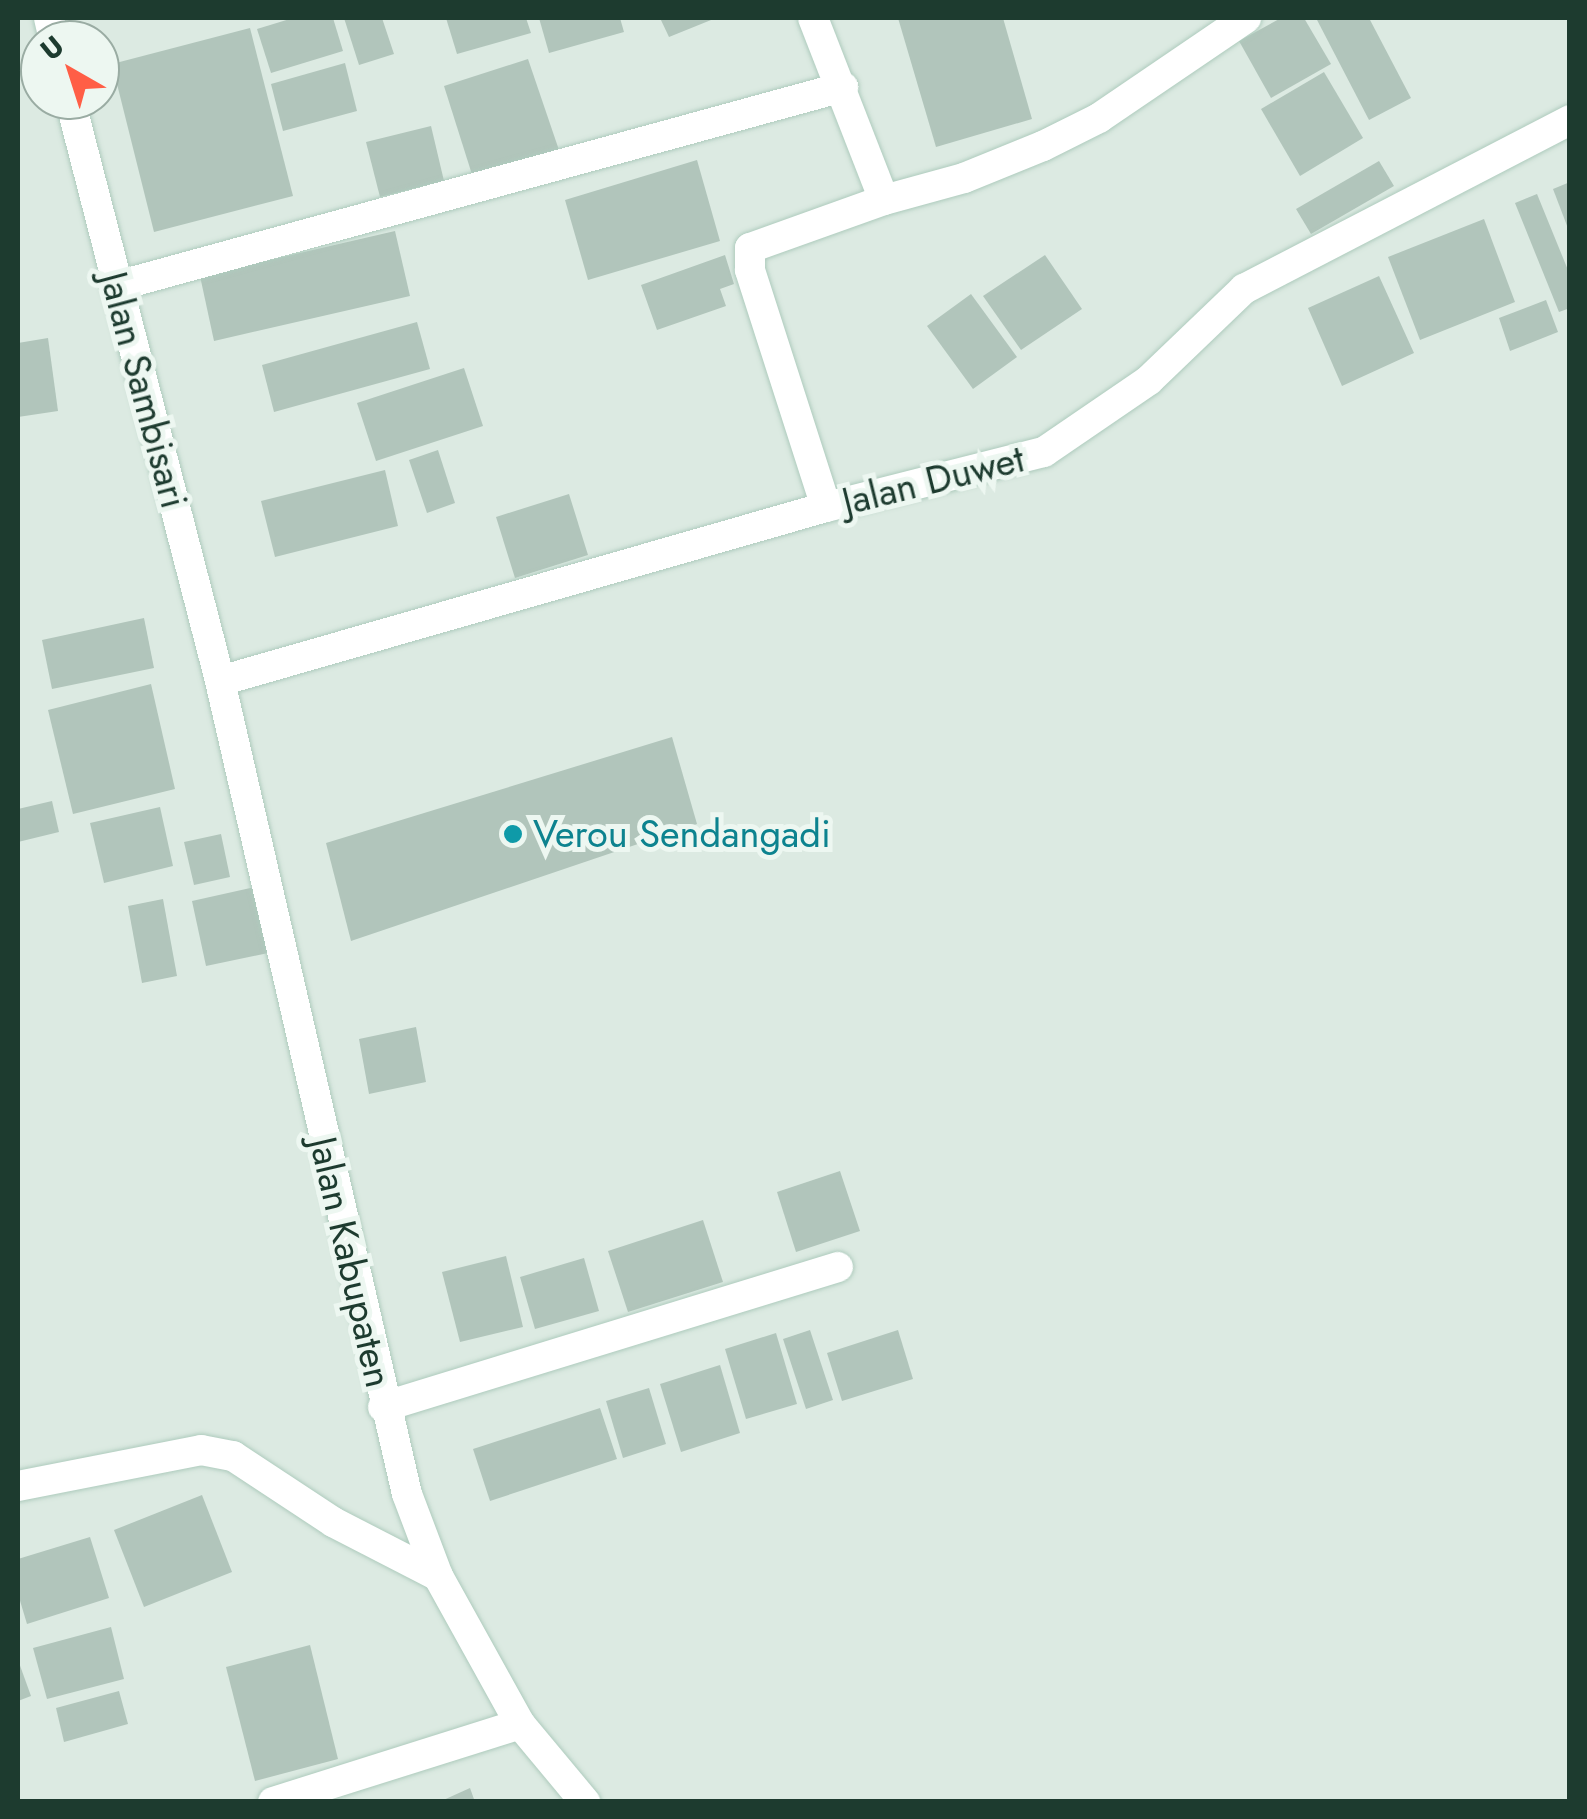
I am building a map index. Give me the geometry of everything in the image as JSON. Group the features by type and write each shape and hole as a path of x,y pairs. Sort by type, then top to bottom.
{"street":[{"path":"813,18 884,200"},
{"path":"826,507 748,258 750,248 884,200 964,178 1057,139 1099,118 1246,18"},
{"path":"117,286 843,87"},
{"name":"Jalan Sambisari","path":"75,120 220,680"},
{"name":"Jalan Duwet","path":"220,680 826,507 1044,452 1149,380 1244,289 1570,120"},
{"name":"Jalan Kabupaten","path":"220,680 383,1407 406,1494 438,1576 520,1724 584,1802"},
{"path":"383,1407 838,1267"},
{"path":"18,1486 201,1450 233,1456 334,1522 438,1576"},
{"path":"273,1802 520,1724"}],"building":[{"path":"293,18 333,18 343,51 271,73 257,29"},
{"path":"344,18 382,18 394,54 359,65"},
{"path":"446,18 526,18 531,33 457,54"},
{"path":"539,18 620,18 624,32 549,53"},
{"path":"660,18 716,18 669,37"},
{"path":"898,18 1003,18 1032,119 936,147"},
{"path":"1281,18 1304,18 1331,64 1271,98 1239,41"},
{"path":"1316,18 1369,18 1411,98 1369,120"},
{"path":"250,28 293,196 154,232 120,96 120,62"},
{"path":"528,59 561,156 475,184 444,86"},
{"path":"345,63 357,111 283,131 271,84"},
{"path":"1324,72 1363,138 1300,176 1261,109"},
{"path":"431,126 444,181 380,197 366,142"},
{"path":"697,160 720,241 588,280 565,200"},
{"path":"1379,161 1394,186 1311,234 1296,209"},
{"path":"1570,182 1570,231 1569,231 1553,189"},
{"path":"1537,194 1570,275 1570,308 1559,312 1515,203"},
{"path":"1484,219 1515,302 1420,340 1388,257"},
{"path":"395,231 410,296 214,341 200,276"},
{"path":"725,255 734,284 720,289 726,306 657,330 641,285"},
{"path":"1045,255 1082,309 1021,350 983,296"},
{"path":"1379,276 1414,353 1342,386 1308,308"},
{"path":"971,294 1017,357 973,389 927,326"},
{"path":"1546,300 1558,332 1510,351 1499,318"},
{"path":"417,322 430,369 274,412 262,365"},
{"path":"48,338 58,411 18,417 18,343"},
{"path":"464,368 483,426 376,461 357,403"},
{"path":"438,450 455,503 427,513 409,460"},
{"path":"385,470 398,526 275,557 261,501"},
{"path":"569,494 588,555 515,578 496,517"},
{"path":"144,618 154,668 52,689 42,640"},
{"path":"151,684 175,789 73,814 48,710"},
{"name":"Verou Sendangadi","path":"672,737 697,824 351,941 326,843"},
{"path":"52,801 59,832 18,842 18,809"},
{"path":"160,807 173,866 104,883 90,823"},
{"path":"221,834 230,877 194,885 184,842"},
{"path":"259,886 273,952 206,966 192,901"},
{"path":"163,899 177,976 142,983 128,906"},
{"path":"416,1027 426,1082 369,1094 359,1039"},
{"path":"840,1171 860,1231 796,1252 777,1192"},
{"path":"703,1220 723,1282 628,1312 608,1251"},
{"path":"506,1256 523,1327 460,1342 442,1272"},
{"path":"584,1258 599,1311 535,1329 520,1277"},
{"path":"810,1330 833,1400 806,1409 783,1339"},
{"path":"898,1330 913,1379 842,1401 827,1353"},
{"path":"776,1333 797,1404 746,1419 725,1349"},
{"path":"720,1365 740,1433 681,1452 660,1384"},
{"path":"649,1388 666,1444 623,1458 606,1401"},
{"path":"600,1408 617,1459 490,1501 473,1449"},
{"path":"202,1495 232,1572 144,1607 114,1530"},
{"path":"90,1537 109,1598 27,1624 18,1594 18,1559"},
{"path":"111,1627 124,1679 47,1699 33,1648"},
{"path":"310,1645 338,1759 255,1781 226,1667"},
{"path":"18,1660 31,1696 18,1701"},
{"path":"119,1691 128,1724 64,1742 56,1708"},
{"path":"470,1788 475,1802 439,1802"}],"place":[{"name":"Verou Sendangadi","path":"513,834"}]}
